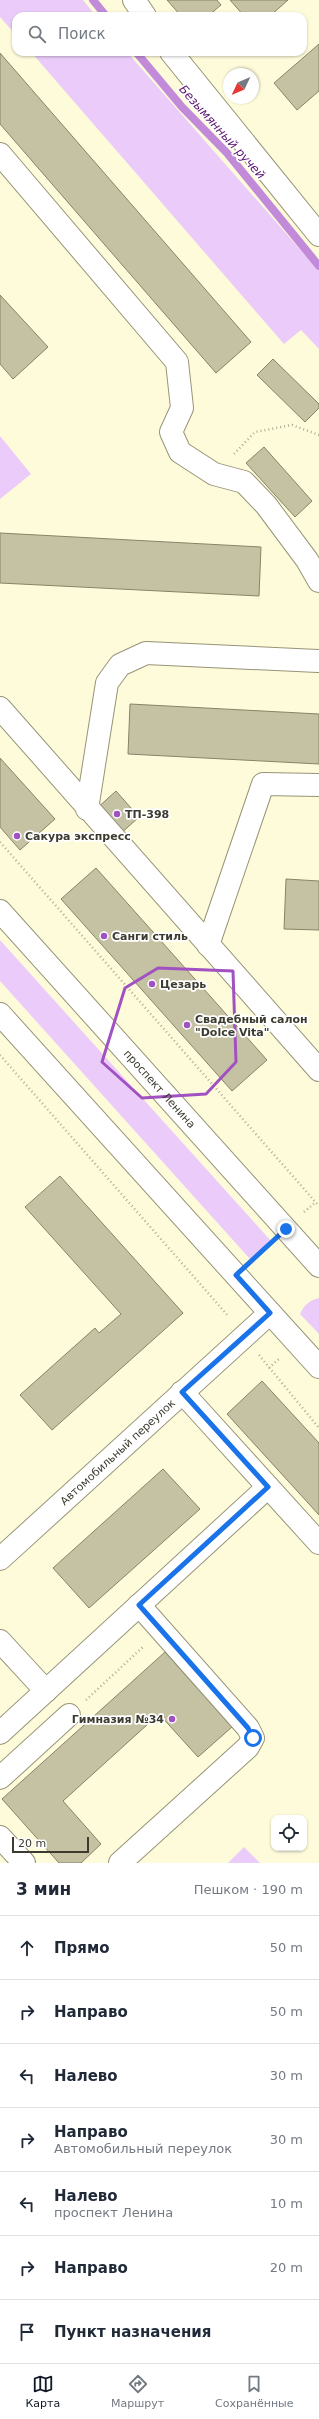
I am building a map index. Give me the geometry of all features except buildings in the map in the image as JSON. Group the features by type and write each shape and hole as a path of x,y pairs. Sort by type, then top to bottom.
{"main road":[{"path":"134,0 142,12"},
{"path":"174,56 319,235"},
{"path":"0,154 177,362 182,408 171,432 180,452 214,474 244,482 266,504 307,560 319,581"},
{"path":"87,809 106,683 120,665 146,653 318,661"},
{"path":"0,708 87,809 319,1070"},
{"path":"208,946 263,784 319,784"},
{"name":"проспект Ленина","path":"0,911 319,1266"},
{"path":"0,1014 319,1366"},
{"name":"Автомобильный переулок","path":"0,1558 245,1334 270,1313"},
{"path":"182,1392 319,1543"},
{"path":"0,1733 268,1487"},
{"path":"120,1863 248,1747 253,1738 248,1728 139,1605"},
{"path":"0,1641 46,1691"},
{"path":"0,1778 69,1715"},
{"path":"0,1837 24,1863"}],"path":[{"path":"214,474 255,432 292,425 319,435"},
{"path":"0,842 319,1206"},
{"path":"0,1055 245,1334 272,1372 319,1428"},
{"path":"236,1275 286,1229"},
{"path":"69,1715 162,1631"}],"highlighted area":[{"path":"158,968 233,971 236,1062 206,1094 142,1098 102,1062 125,988"}],"shaded area":[{"path":"0,0 83,0 93,12 12,12 12,30 0,17"},
{"path":"34,56 131,56 319,271 319,349 301,330 284,344"},
{"path":"0,436 31,474 0,499"},
{"path":"0,940 271,1241 257,1257 250,1259 0,981"},
{"path":"319,1298 319,1334 300,1314 308,1303"},
{"path":"244,1847 260,1863 228,1863"}],"waterway":[{"name":"Безымянный ручей","path":"93,0 103,12"},
{"name":"Безымянный ручей","path":"139,56 182,107 227,153 319,266"}],"place":[{"name":"ТП-398","path":"117,814"},
{"name":"Сакура экспресс","path":"17,836"},
{"name":"Санги стиль","path":"104,936"},
{"name":"Цезарь","path":"152,984"},
{"name":"Свадебный салон \"Dolce Vita\"","path":"187,1025"},
{"name":"Гимназия №34","path":"172,1719"}],"route":[{"path":"253,1738 248,1728 139,1605 268,1487 182,1392 270,1313 236,1275 286,1229"}]}
